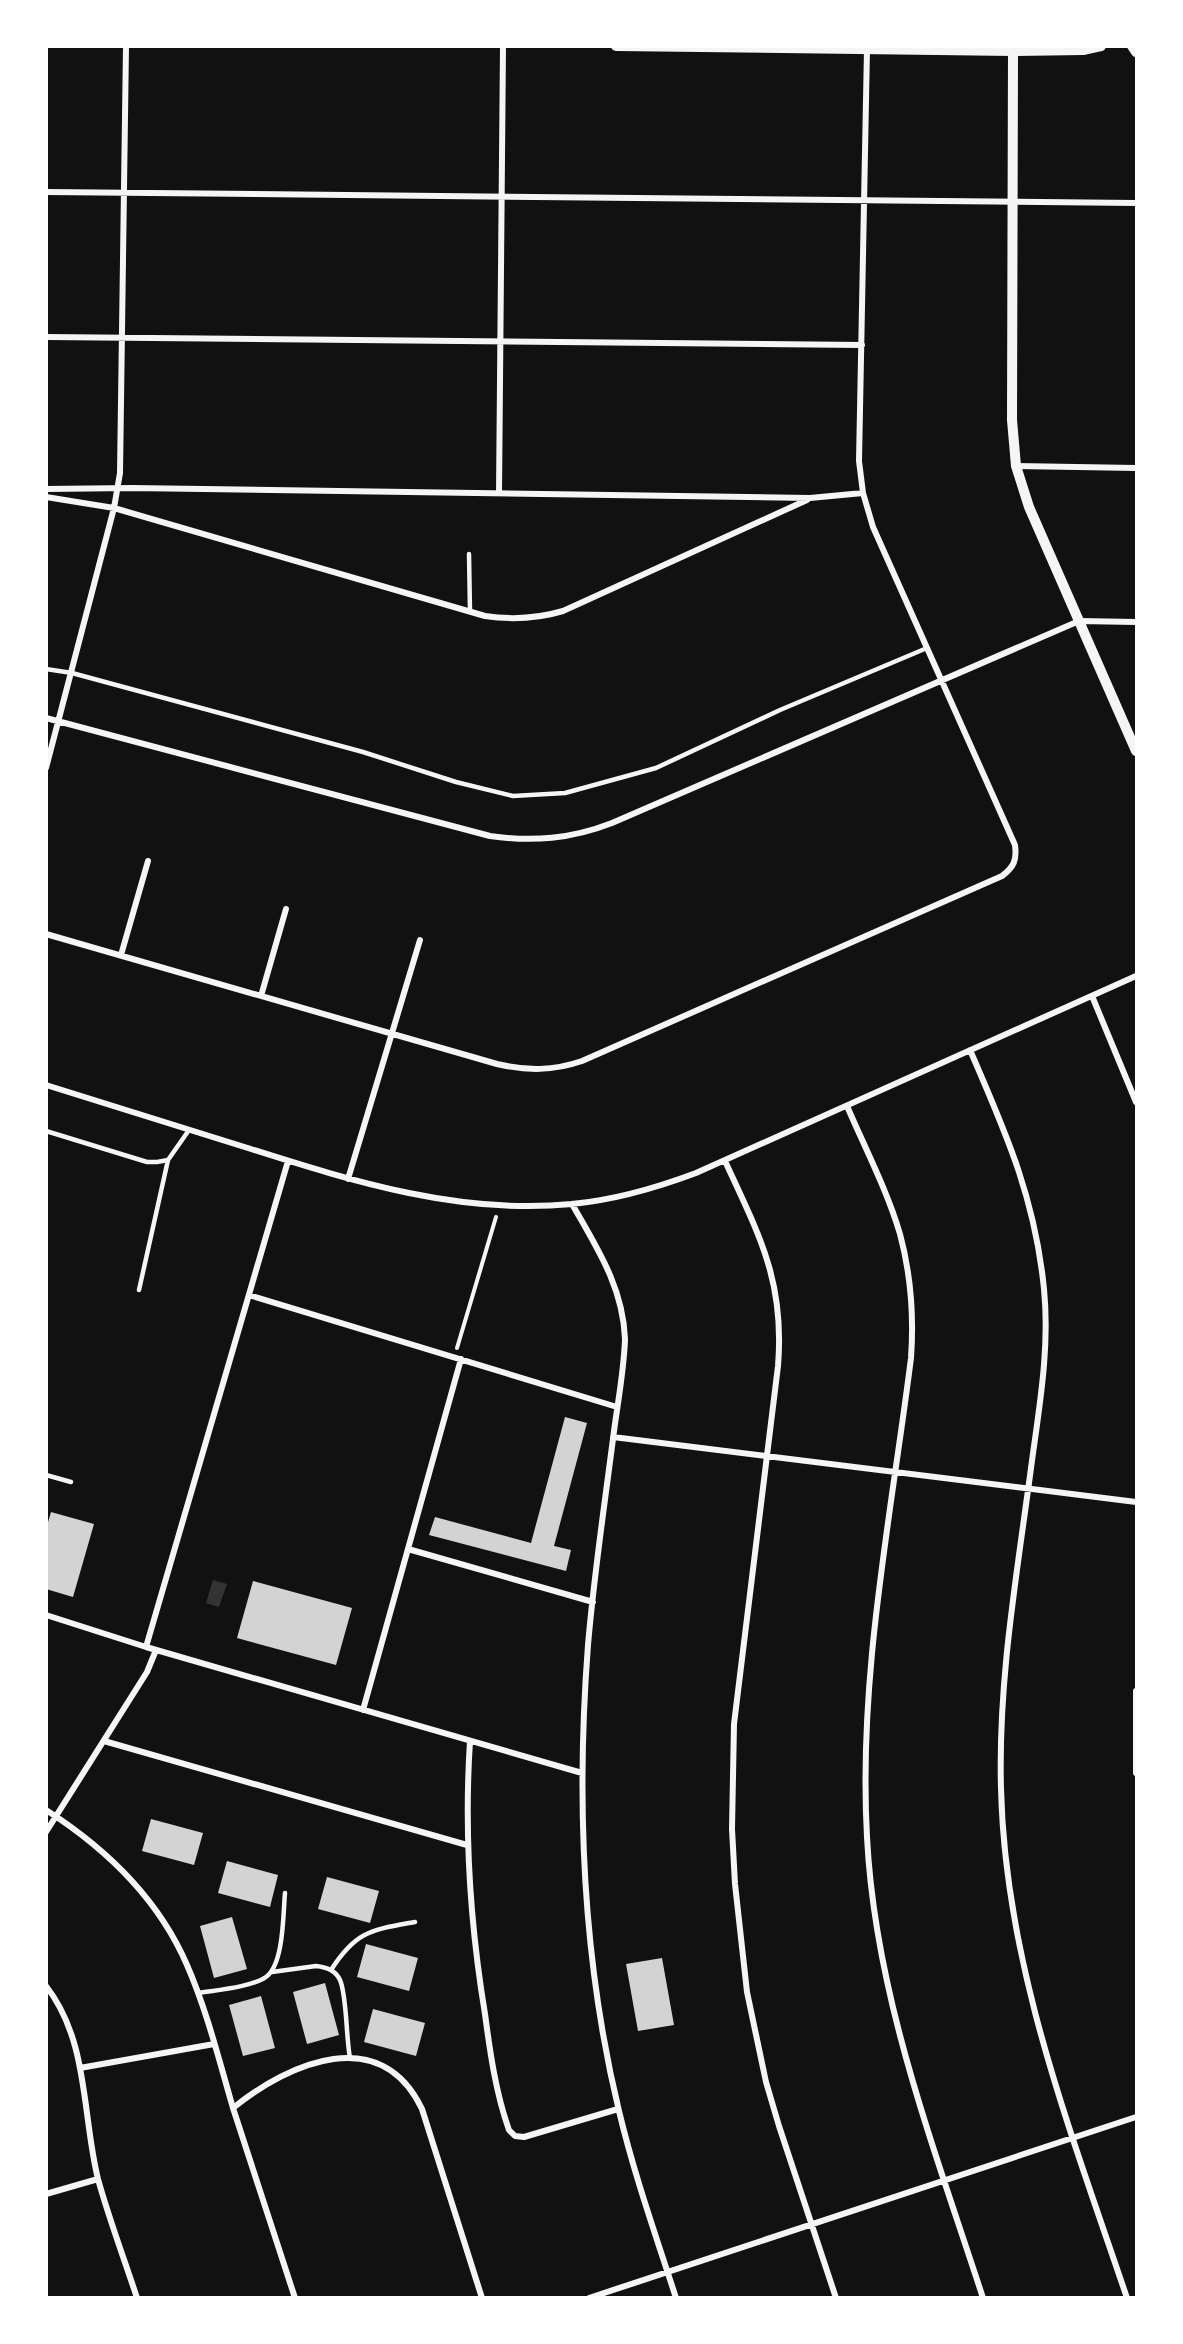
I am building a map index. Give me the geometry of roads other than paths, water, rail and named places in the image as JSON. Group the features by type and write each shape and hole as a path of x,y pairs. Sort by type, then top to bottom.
{"street":[{"path":"46,768 60,722 118,488 126,46"},
{"path":"499,493 503,46"},
{"path":"616,46 1013,51 1083,50 1101,46"},
{"path":"1132,46 1137,52"},
{"path":"46,934 513,1068 546,1070 582,1061 1002,876 1015,863 1015,845 873,527 863,493 859,461 867,49"},
{"path":"1013,51 1012,420 1016,466 1029,507 1137,751"},
{"path":"46,192 1137,203"},
{"path":"46,337 862,345"},
{"path":"1016,466 1137,468"},
{"path":"46,489 118,488 810,498 863,493"},
{"path":"46,496 114,508 470,612 516,620 548,616 563,611 810,498"},
{"path":"46,718 479,834 534,840 574,835 612,823 1079,621 1137,622"},
{"path":"121,955 148,861"},
{"path":"261,996 286,909"},
{"path":"348,1179 420,940"},
{"path":"46,1085 348,1179 418,1196 499,1205 572,1204 645,1190 696,1173 1137,976"},
{"path":"1092,996 1137,1102"},
{"path":"970,1050 1019,1167 1031,1208 1045,1302 1045,1351 1003,1689 1001,1778 1004,1843 1018,1940 1031,2000 1073,2138 1127,2298"},
{"path":"847,1106 891,1209 901,1242 910,1283 912,1333 911,1358 869,1684 865,1786 867,1838 875,1915 892,2007 906,2060 983,2298"},
{"path":"146,1647 288,1161"},
{"path":"725,1161 761,1239 774,1279 778,1300 780,1344 734,1724 732,1829 740,1938 756,2037 779,2126 836,2298"},
{"path":"572,1204 608,1267 621,1303 625,1339 592,1602 586,1675 582,1773 583,1860 591,1949 604,2040 618,2109 676,2298"},
{"path":"249,1295 617,1407"},
{"path":"363,1710 458,1358"},
{"path":"614,1437 1137,1502"},
{"path":"408,1549 592,1602"},
{"path":"46,1615 156,1650 582,1773"},
{"path":"46,1832 147,1672 156,1650"},
{"path":"1137,1691 1137,1773"},
{"path":"104,1741 466,1845"},
{"path":"470,1741 466,1795 466,1845 472,1916 482,1999 496,2079 509,2130 515,2136 524,2137 618,2109"},
{"path":"46,1809 100,1848 138,1886 173,1937 198,1993 294,2298"},
{"path":"46,1986 69,2026 80,2068 98,2179 137,2298"},
{"path":"80,2068 214,2044"},
{"path":"234,2108 265,2084 317,2062 350,2058 376,2063 399,2077 409,2086 422,2109 482,2298"},
{"path":"589,2298 1137,2117"},
{"path":"46,2194 98,2179"}],"lane":[{"path":"469,554 470,612"},
{"path":"46,669 72,673 363,752 456,782 513,796 565,793 656,768 780,710 927,648"},
{"path":"139,1290 168,1160 189,1130"},
{"path":"46,1131 147,1161 168,1160"},
{"path":"46,1475 71,1482"},
{"path":"272,1971 277,1961 285,1893"},
{"path":"331,1970 345,1948 361,1935 415,1922"},
{"path":"198,1993 256,1981 272,1971 316,1966 331,1970 342,1988 350,2058"}]}
